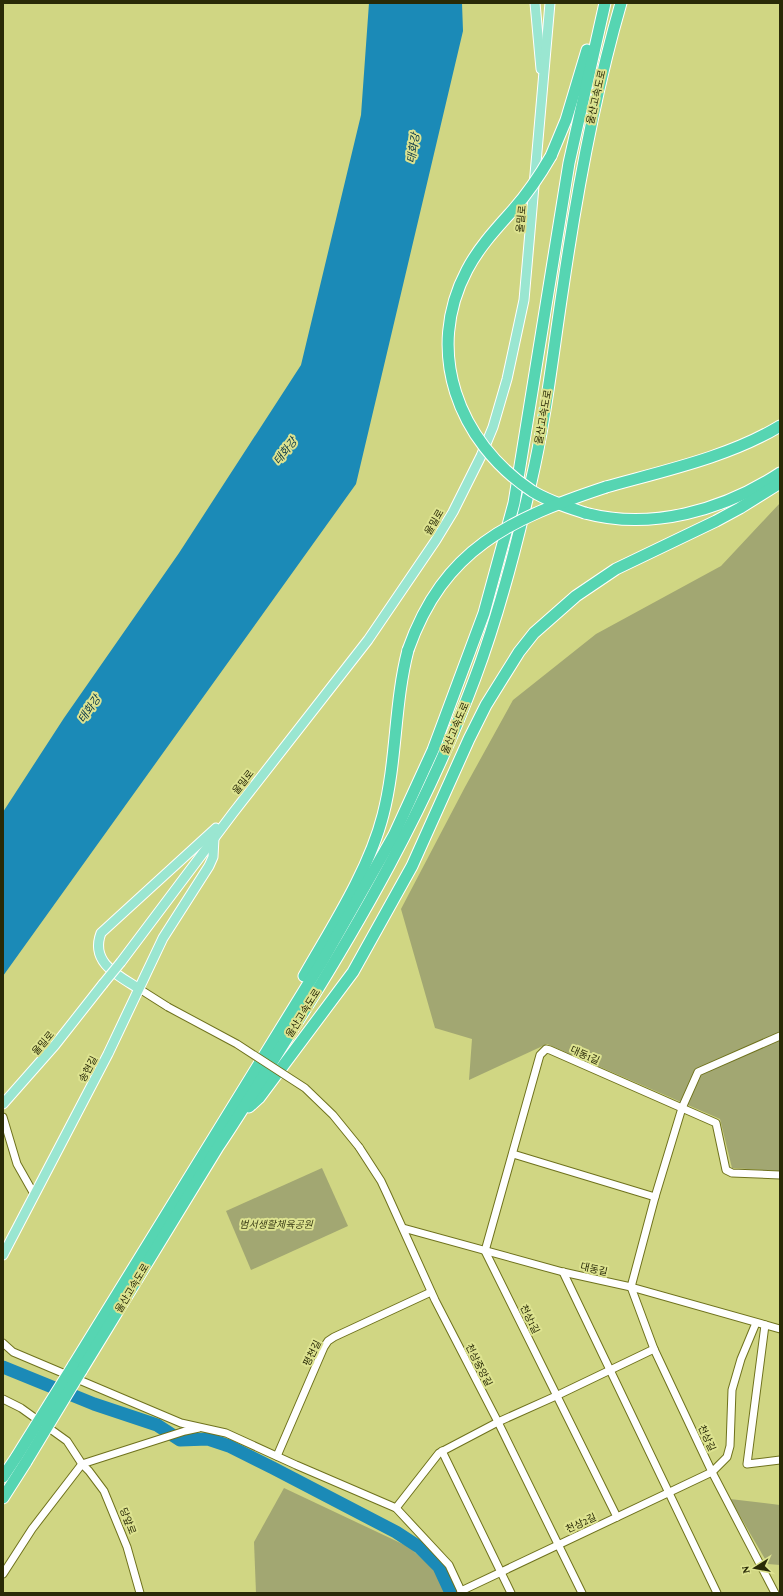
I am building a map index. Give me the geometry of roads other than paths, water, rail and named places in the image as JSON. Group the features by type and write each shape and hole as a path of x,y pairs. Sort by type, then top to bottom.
{"highway":[{"path":"605,3 599,11 566,120 551,156 539,177 486,240 467,269 451,310 449,328 449,360 455,393 461,411 473,432 491,456 505,470 533,492 585,513 611,519 647,520 696,511 744,494 780,473"},
{"name":"울산고속도로","path":"77,1369 372,875 415,792 436,743 484,613 514,503 569,163 605,3"},
{"name":"울산고속도로","path":"77,1369 218,1147 240,1115 342,950 409,831 433,779 476,676 507,580 532,478 544,416 563,286 588,137 604,66 621,3"},
{"path":"299,998 301,981 360,875 379,832 391,776 400,686 408,650 421,616 443,582 466,556 481,544 512,524 530,515 567,500 606,487 731,449 780,426"},
{"path":"240,1115 259,1098 353,972 412,866 486,705 519,652 534,633 576,596 616,569 716,521 780,483"},
{"path":"3,1498 21,1459 77,1369"},
{"path":"3,1478 21,1459"}],"main road":[{"path":"535,3 542,104"},
{"name":"울밀로","path":"3,1104 29,1077 121,962 233,813 368,640 436,540 453,512 481,456 493,427 507,379 524,300 550,3"},
{"path":"138,988 105,964 100,958 98,942 101,933 233,813"},
{"name":"송현길","path":"34,1194 54,1159 108,1054 163,938 209,866 213,857 214,838"},
{"path":"3,1255 34,1194"}],"street":[{"name":"천상중앙길","path":"138,988 168,1007 237,1044 305,1088 333,1115 359,1147 381,1181 431,1292 498,1422 582,1593"},
{"path":"631,1287 655,1197 682,1108 698,1072 780,1036"},
{"name":"대동1길","path":"485,1251 540,1055 546,1049 716,1123 726,1170 732,1173 780,1175"},
{"path":"3,1117 17,1164 34,1194"},
{"path":"512,1154 655,1197"},
{"name":"대동길","path":"403,1228 563,1272 631,1287 780,1329"},
{"name":"천상1길","path":"485,1251 617,1517"},
{"path":"563,1272 611,1369 717,1593"},
{"name":"천상길","path":"631,1287 654,1348 712,1472 775,1591"},
{"name":"평천길","path":"277,1456 324,1347 328,1341 431,1292"},
{"path":"712,1472 726,1457 730,1446 732,1390 741,1359 756,1323"},
{"path":"764,1325 747,1464 780,1460"},
{"path":"3,1343 13,1352 105,1392 181,1423 226,1432 396,1508 449,1565 462,1592"},
{"path":"396,1508 442,1451 498,1422 556,1396 654,1348"},
{"name":"당앞로","path":"3,1399 21,1408 66,1441 82,1464 90,1471 104,1491 127,1547 140,1593"},
{"path":"3,1574 32,1529 82,1464 185,1430 203,1427"},
{"path":"442,1451 512,1593"},
{"name":"천상2길","path":"462,1592 712,1472"},
{"path":"767,1593 775,1591"}],"water":[{"name":"태화강","path":"369,3 462,3 463,31 356,484 3,976 3,812 64,718 179,553 301,365 361,115"}],"waterway":[{"path":"3,1367 94,1404 157,1425 180,1440 208,1439 229,1446 273,1468 396,1532 419,1547 439,1567 451,1593"}],"park label":[{"name":"범서생활체육공원","path":"276,1224"}]}
